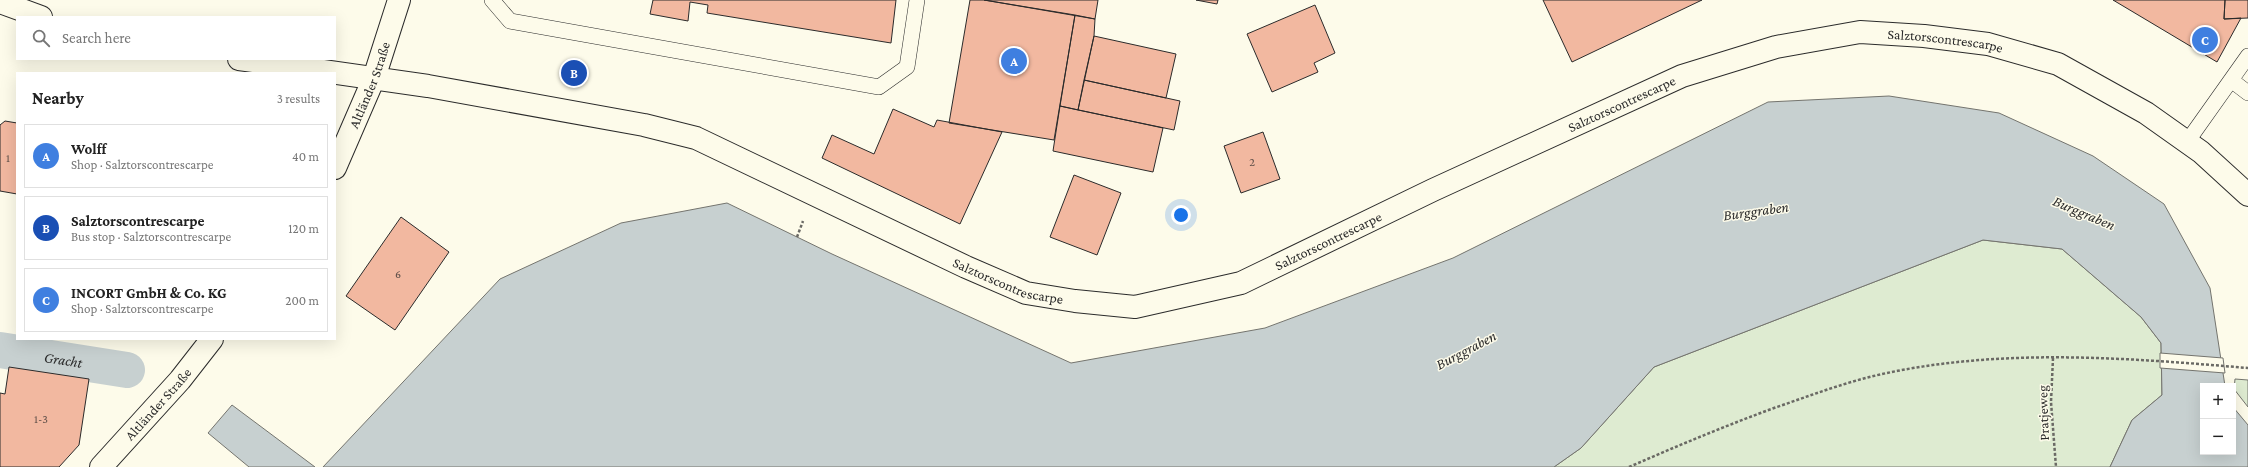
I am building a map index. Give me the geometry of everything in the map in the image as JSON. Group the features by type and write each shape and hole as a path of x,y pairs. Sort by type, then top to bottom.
{"street":[{"name":"Altländer Straße","path":"336,166 374,78 399,0"},
{"path":"0,2 38,16"},
{"name":"Salztorscontrescarpe","path":"336,73 428,86 572,111 644,125 696,138 966,267 1026,293 1075,301 1135,307 1241,283 1433,190 1682,76 1776,47 1860,32 1924,36 1988,44 2058,64 2146,113 2201,152 2248,195"},
{"name":"Salztorscontrescarpe","path":"246,60 331,72"},
{"name":"Altländer Straße","path":"102,467 180,380 211,340"}],"lane":[{"path":"492,0 510,21 878,87 907,67 917,0"},
{"path":"2187,142 2248,56"},
{"path":"2231,80 2248,93"}],"path":[{"path":"1629,467 1702,435 1842,384 1888,372 1949,363 2053,358 2159,360 2248,368"},
{"name":"Pratjeweg","path":"2053,358 2051,402 2056,467"}],"green space":[{"path":"1983,240 2062,249 2141,317 2161,343 2162,395 2132,420 2110,467 1554,467 1581,448 1654,367"},
{"path":"2235,379 2248,380 2248,407 2236,392 2236,383 2235,383"}],"water":[{"name":"Burggraben","path":"1889,96 1999,113 2093,156 2164,204 2210,288 2225,383 2200,383 2200,455 2236,455 2236,411 2248,425 2248,467 2110,467 2132,420 2162,395 2161,343 2141,317 2062,249 1983,240 1654,367 1581,448 1554,467 323,467 500,279 621,223 727,203 832,254 1071,363 1265,328 1453,258 1768,102"},
{"path":"232,405 315,467 249,467 208,433"}],"pier":[{"path":"2160,353 2223,358 2225,373 2160,368"}],"building":[{"path":"653,0 896,0 891,43 707,13 708,5 690,2 688,21 650,14"},
{"path":"970,0 984,0 1075,15 1054,140 949,123"},
{"path":"984,0 1098,0 1095,19"},
{"path":"1196,0 1218,0 1217,4"},
{"path":"1543,0 1702,0 1572,62"},
{"path":"2113,0 2225,0 2224,19 2241,18 2217,62"},
{"path":"2225,0 2248,0 2248,18 2224,19"},
{"path":"1315,5 1335,53 1314,63 1318,72 1272,92 1247,34"},
{"path":"1075,15 1095,19 1094,36 1078,110 1060,106"},
{"path":"1094,36 1176,54 1166,98 1084,80"},
{"path":"1084,80 1180,101 1174,130 1078,110"},
{"path":"1060,106 1163,128 1153,172 1053,151"},
{"path":"893,109 934,127 937,120 1002,132 960,224 822,158 832,135 874,154"},
{"path":"5,121 16,123 16,194 0,191 0,125"},
{"path":"1263,132 1280,179 1241,193 1224,146"},
{"path":"1074,175 1121,193 1097,255 1050,237"},
{"path":"401,217 449,252 395,330 346,296"},
{"path":"9,367 89,379 79,445 59,467 0,467 0,393 5,394"}],"waterway":[{"name":"Gracht","path":"0,350 127,370"}],"place":[{"name":"INCORT GmbH & Co. KG","path":"2205,40"},
{"name":"Wolff","path":"1014,61"},
{"name":"Salztorscontrescarpe","path":"574,73"}]}
